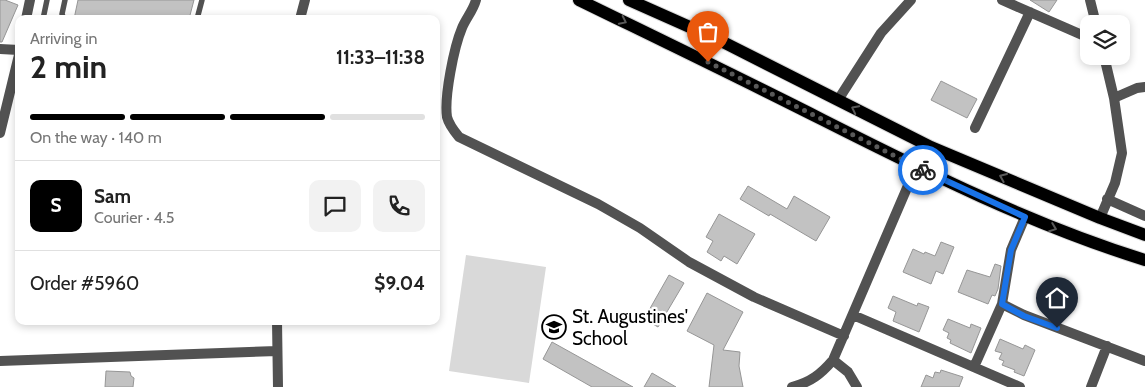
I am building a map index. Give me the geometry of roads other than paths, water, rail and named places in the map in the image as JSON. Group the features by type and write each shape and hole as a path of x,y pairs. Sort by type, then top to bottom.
{"main road":[{"path":"579,0 716,66 916,167 1025,217 1107,248 1145,260"},
{"path":"629,0 719,40 931,147 1145,235"}],"street":[{"path":"27,15 30,0"},
{"path":"301,15 305,0"},
{"path":"476,0 470,15 462,27 455,48 448,94 448,116 452,128 459,137 598,204 640,228 690,262 754,297 844,336"},
{"path":"838,100 881,32 912,0"},
{"path":"1002,0 1080,34"},
{"path":"1090,0 1094,15"},
{"path":"974,128 1030,12"},
{"path":"0,49 15,50"},
{"path":"1100,218 1114,183 1122,153 1114,98 1106,65"},
{"path":"0,133 15,73"},
{"path":"1114,98 1137,88 1145,87"},
{"path":"792,387 811,380 822,373 833,360 916,167"},
{"path":"1107,199 1145,216"},
{"path":"974,367 1002,304 1011,250 1025,217"},
{"path":"1002,304 1024,316 1145,361"},
{"path":"853,315 1020,387"},
{"path":"277,325 278,387"},
{"path":"1091,387 1107,346"},
{"path":"0,361 277,351"},
{"path":"833,360 848,372 857,386"}],"lane":[{"path":"44,15 47,0"},
{"path":"62,15 65,0"},
{"path":"198,15 202,0"}],"place":[{"name":"St. Augustines' School","path":"554,327"}]}
